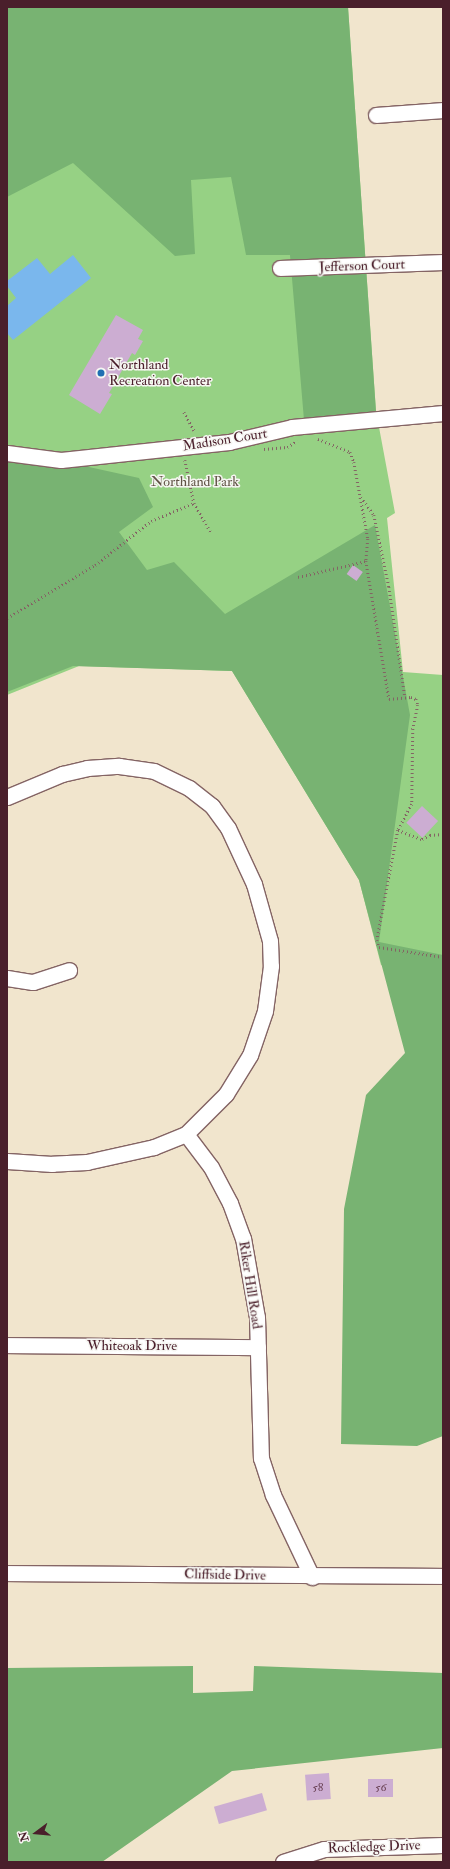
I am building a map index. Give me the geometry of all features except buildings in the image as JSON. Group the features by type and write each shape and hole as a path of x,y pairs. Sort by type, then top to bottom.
{"street":[{"path":"376,115 443,110"},
{"name":"Jefferson Court","path":"280,268 443,262"},
{"name":"Madison Court","path":"7,454 60,460 185,454 292,427 443,413"},
{"path":"7,797 62,774 87,768 119,766 154,771 189,788 212,806 228,828 254,884 270,940 269,989 259,1034 239,1075 211,1111 186,1134 141,1150 87,1162 52,1164 7,1161"},
{"path":"7,978 33,982 69,970"},
{"name":"Riker Hill Road","path":"186,1134 211,1167 230,1203 243,1238 257,1317 261,1458 265,1476 312,1577"},
{"name":"Whiteoak Drive","path":"7,1344 258,1347"},
{"name":"Cliffside Drive","path":"7,1573 312,1577 443,1576"},
{"name":"Rockledge Drive","path":"283,1862 324,1849 443,1845"}],"path":[{"path":"184,412 196,431 183,436 194,503 211,532"},
{"path":"258,449 287,447 302,438"},
{"path":"315,438 350,452 354,462 368,539 366,561 389,699 405,697 416,699 418,705 413,729 412,804 398,830 377,940 380,947 443,957"},
{"path":"185,454 192,460"},
{"path":"361,497 374,515 389,587 405,697"},
{"path":"7,618 95,564 151,520 194,503"},
{"path":"298,577 366,561"},
{"path":"398,830 422,840 430,835 443,834"}],"green space":[{"name":"Northland Park","path":"7,7 348,7 376,411 395,513 387,518 403,672 443,675 443,983 381,965 359,880 232,671 79,666 7,695"},
{"path":"7,7 348,7 376,412 304,420 290,255 246,255 231,177 191,180 195,254 175,256 73,163 7,197"},
{"path":"7,449 139,478 153,507 119,532 147,570 174,562 225,614 375,525 410,715 379,942 443,955 443,1436 417,1446 341,1444 344,1209 366,1095 405,1053 359,880 232,671 73,666 7,692"},
{"path":"193,1666 193,1693 253,1691 254,1666 443,1673 443,1748 232,1771 102,1862 7,1862 7,1668"}],"water":[{"path":"73,255 91,278 13,340 7,333 7,306 16,298 7,286 7,281 37,258 50,274"}],"place":[{"name":"Northland Recreation Center","path":"101,373"}]}
